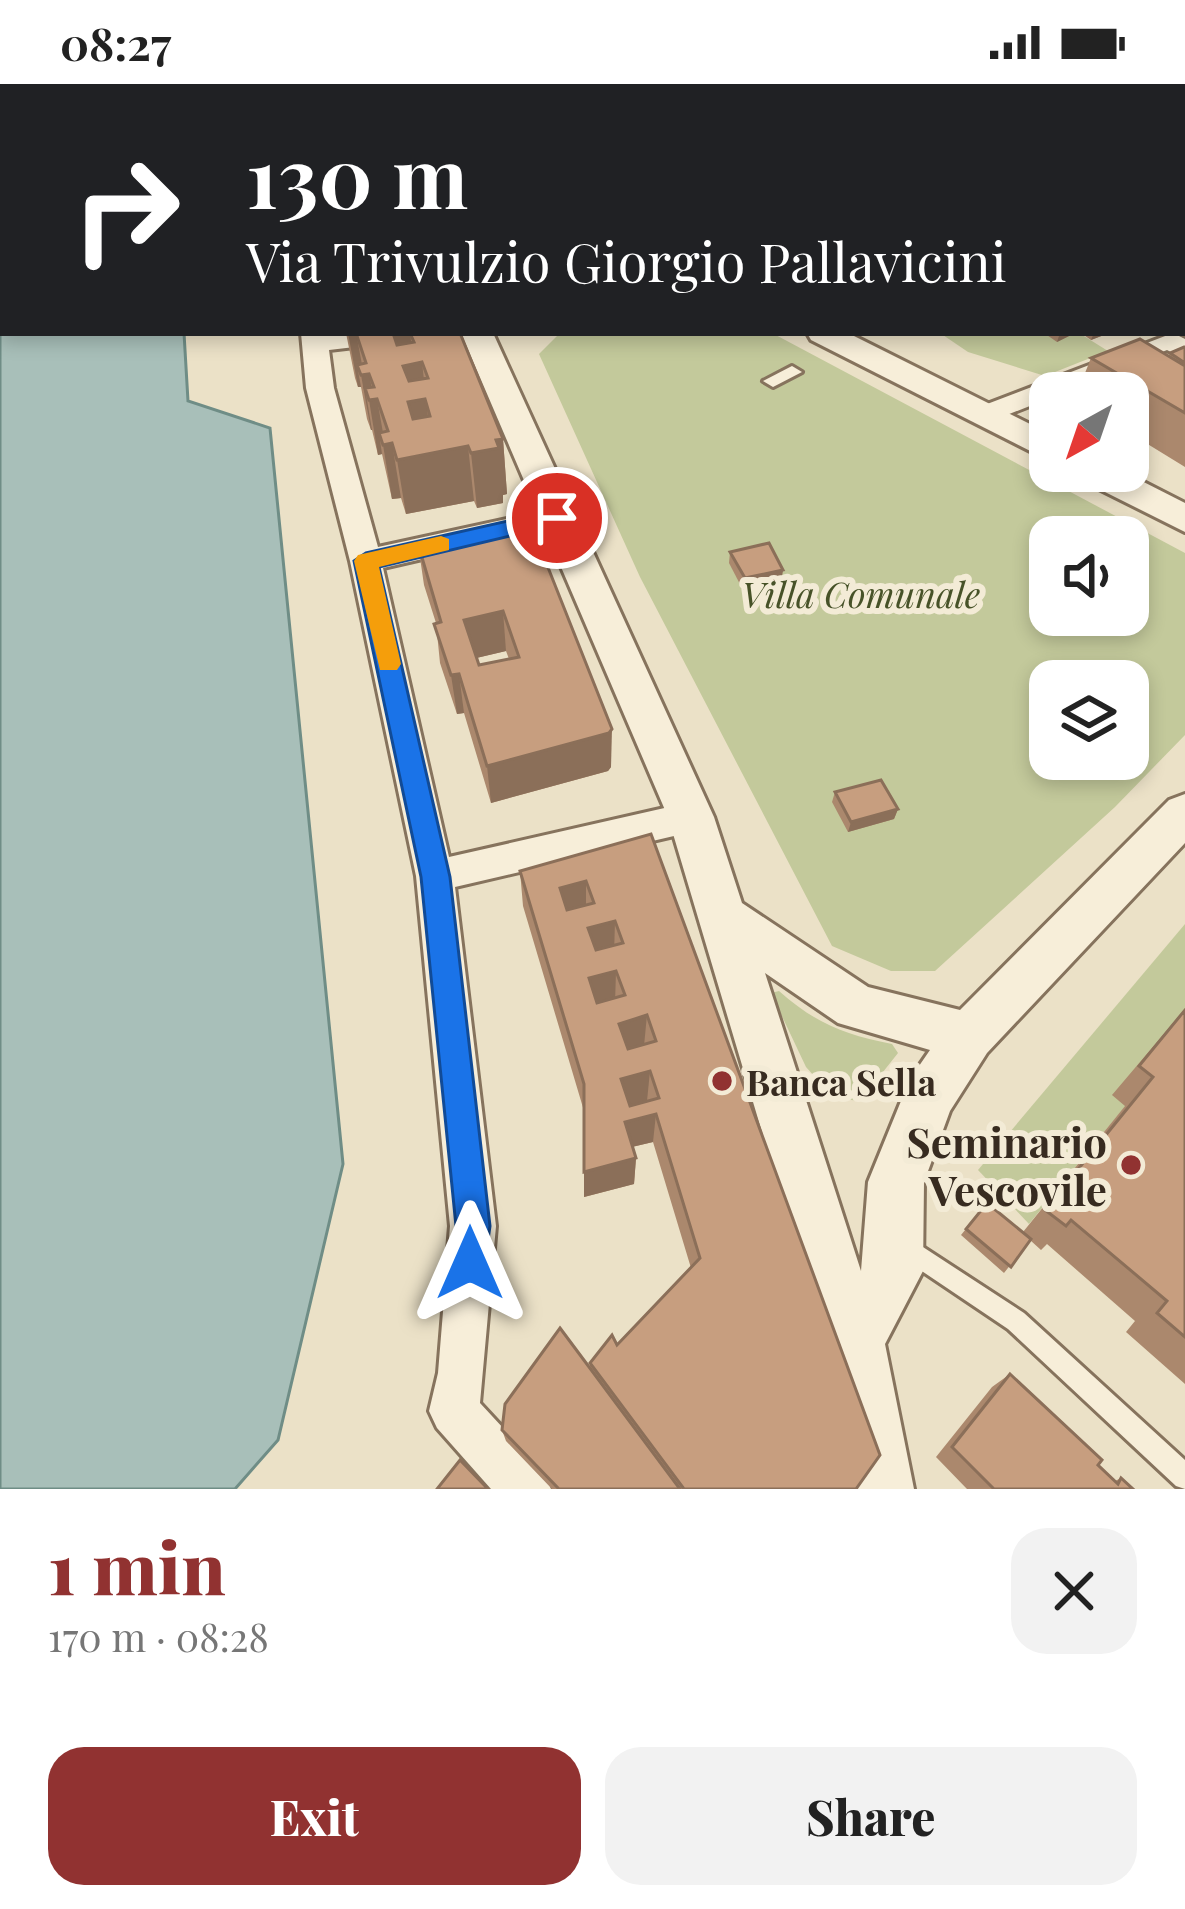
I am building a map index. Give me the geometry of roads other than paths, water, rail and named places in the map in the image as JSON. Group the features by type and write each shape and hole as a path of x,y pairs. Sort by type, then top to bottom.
{"street":[{"path":"360,336 314,339 320,388 366,561 435,877 473,1226 462,1373 454,1411 525,1489"},
{"path":"479,336 691,817 854,1340 882,1489"},
{"path":"830,336 1029,438"},
{"path":"984,415 1177,346"},
{"path":"1133,492 1185,519"},
{"path":"366,561 557,518"},
{"path":"854,1340 894,1271 896,1182 929,1097 969,1036 1185,813"},
{"path":"435,877 691,817"},
{"path":"723,916 856,1007 969,1036"}],"lane":[{"path":"894,1238 1016,1321 1185,1478"}],"water":[{"path":"0,336 184,336 188,401 270,428 343,1164 278,1440 235,1489 0,1489"}],"place":[{"name":"Banca Sella","path":"722,1081"},
{"name":"Seminario Vescovile","path":"1131,1165"}],"park label":[{"name":"Villa Comunale","path":"861,593"}]}
